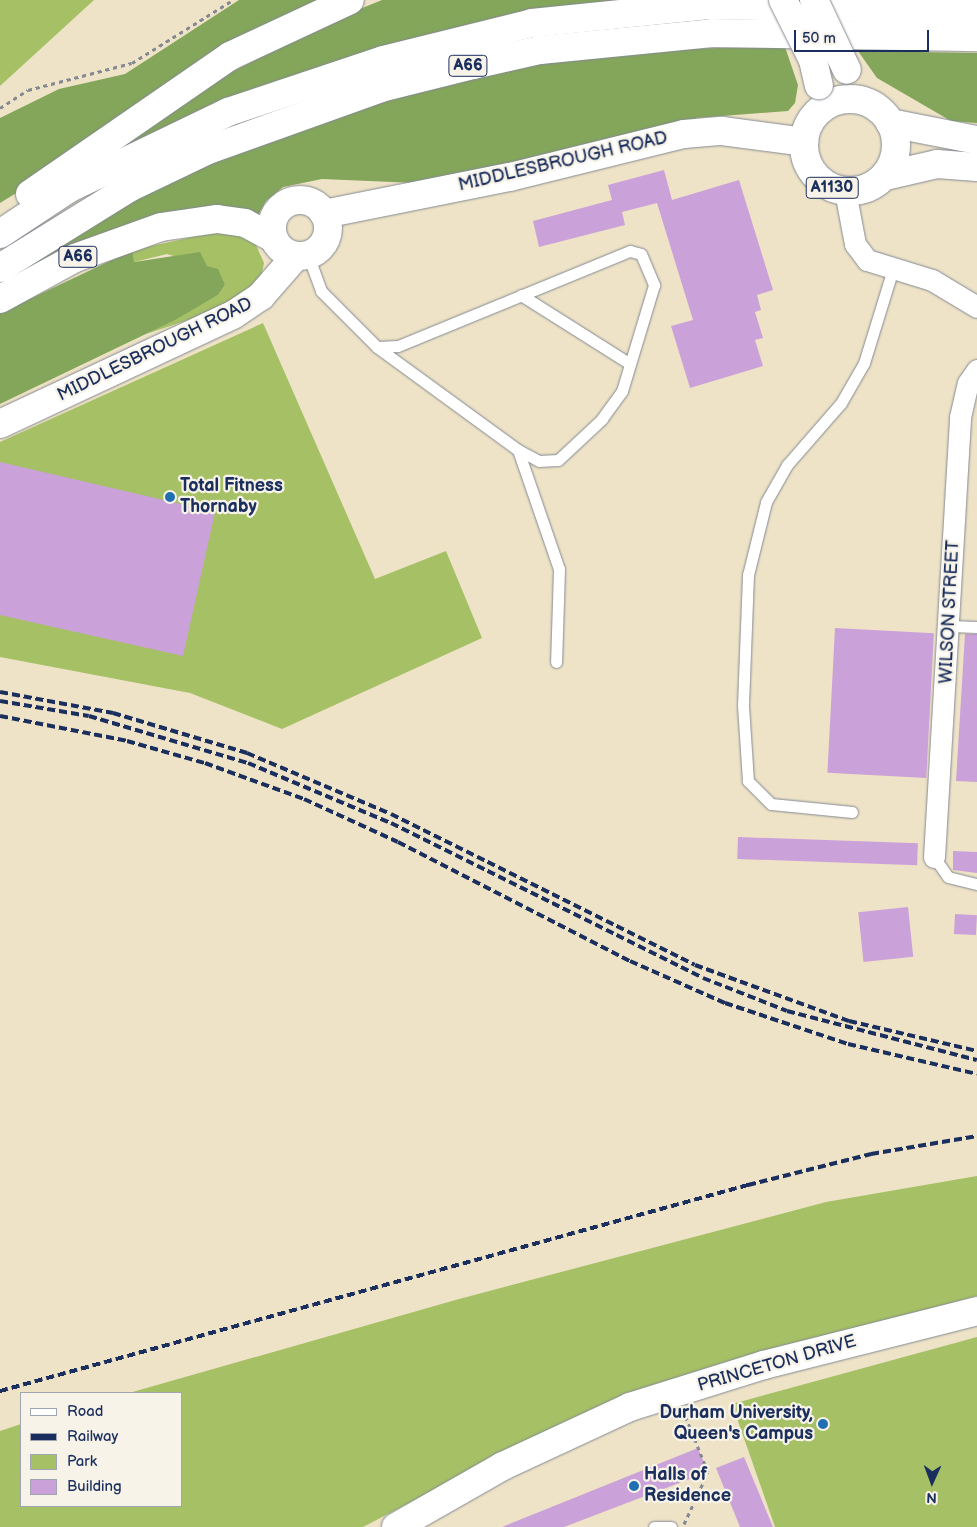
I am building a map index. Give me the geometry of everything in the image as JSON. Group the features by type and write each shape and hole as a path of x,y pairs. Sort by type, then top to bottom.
{"main road":[{"path":"0,216 190,81 230,56 350,0"},
{"path":"783,0 810,52 819,85 814,116 804,142"},
{"path":"814,0 847,70 866,102 890,123 977,140"},
{"name":"A66","path":"0,234 68,189 228,112 383,60 506,28 619,11 709,5 977,10"},
{"name":"A66","path":"0,268 129,188 208,150 381,88 473,65 540,50 712,33 977,37"},
{"path":"814,116 838,101 866,102"},
{"name":"A1130","path":"885,176 896,150 890,123"},
{"name":"MIDDLESBROUGH ROAD","path":"0,424 233,315 261,296 302,256 326,238 324,214 510,177 684,134 722,132 804,142"},
{"name":"A1130","path":"804,142 805,156 819,180 845,191 860,190 885,176 937,164 977,167"},
{"path":"302,256 282,250 274,238 273,220 284,205 310,202 324,214"},
{"name":"A66","path":"0,299 75,258 161,228 218,219 245,223 274,238"},
{"name":"PRINCETON DRIVE","path":"396,1527 503,1466 630,1407 764,1365 977,1311"}],"street":[{"path":"845,191 855,244 867,260 932,280 977,307"},
{"name":"WILSON STREET","path":"934,856 950,626 960,416 968,383 977,370"}],"lane":[{"path":"302,256 321,291 377,347 518,450 539,461 558,460 578,445 622,391 654,285 641,254 630,251 398,346 377,347"},
{"path":"852,812 771,804 748,781 743,705 748,574 766,502 787,465 841,403 864,363 893,269"},
{"path":"522,295 630,364"},
{"path":"518,450 559,568 556,662"},
{"path":"950,626 977,627"},
{"path":"934,856 948,877 977,884"},
{"path":"654,1527 671,1527"}],"path":[{"path":"0,108 28,90 132,63 233,0"},
{"path":"676,1393 708,1472 683,1527"}],"green space":[{"path":"0,0 94,0 0,86"},
{"path":"239,0 331,0 0,203 0,118 59,89 125,74"},
{"path":"382,0 631,0 526,14 362,53 277,81 115,150 212,82 335,19"},
{"path":"785,47 798,85 795,103 788,111 696,118 697,126 416,183 322,179 283,187 266,201 257,217 23,275 20,268 132,199 210,162 332,114 533,63 661,49"},
{"path":"858,51 977,53 977,123 951,121 877,78"},
{"path":"220,231 246,237 256,245 264,263 261,278 248,292 194,318 146,334 218,295 225,285 207,266 167,254 134,262 133,250"},
{"path":"133,250 134,262 200,252 207,266 218,269 225,285 218,295 175,320 0,404 0,313"},
{"name":"Total Fitness Thornaby","path":"263,323 375,579 446,551 482,638 282,729 190,693 0,657 0,442"},
{"path":"977,1176 977,1296 663,1383 566,1421 363,1527 0,1527 0,1431 20,1424 20,1507 182,1507 182,1392 133,1392 459,1299 826,1202"},
{"name":"Durham University, Queen's Campus","path":"977,1337 977,1527 775,1527 732,1404"}],"building":[{"path":"664,170 672,200 739,180 773,290 757,295 761,310 755,312 763,338 755,340 763,366 690,388 671,326 693,320 657,203 622,212 625,225 539,247 533,221 612,200 608,185"},
{"path":"0,462 215,512 183,656 0,615"},
{"path":"835,628 934,633 926,778 827,773"},
{"path":"965,634 977,634 977,782 956,781"},
{"path":"738,837 918,843 917,865 737,859"},
{"path":"953,851 977,852 977,873 953,870"},
{"path":"908,907 913,957 864,962 858,912"},
{"path":"955,914 977,915 976,935 954,934"},
{"name":"Halls of Residence","path":"698,1448 708,1472 564,1527 502,1527"},
{"path":"744,1457 773,1527 740,1527 716,1468"}],"railway":[{"path":"0,692 113,713 247,753 391,814 695,965 849,1021 977,1051"},
{"path":"0,701 89,716 248,763 391,823 703,978 787,1011 977,1060"},
{"path":"0,716 127,741 205,763 304,799 398,842 630,961 725,1003 848,1044 977,1074"},
{"path":"0,1391 748,1185 871,1154 977,1136"}],"place":[{"name":"Total Fitness Thornaby","path":"170,497"},
{"name":"Durham University, Queen's Campus","path":"823,1424"},
{"name":"Halls of Residence","path":"634,1486"}]}
